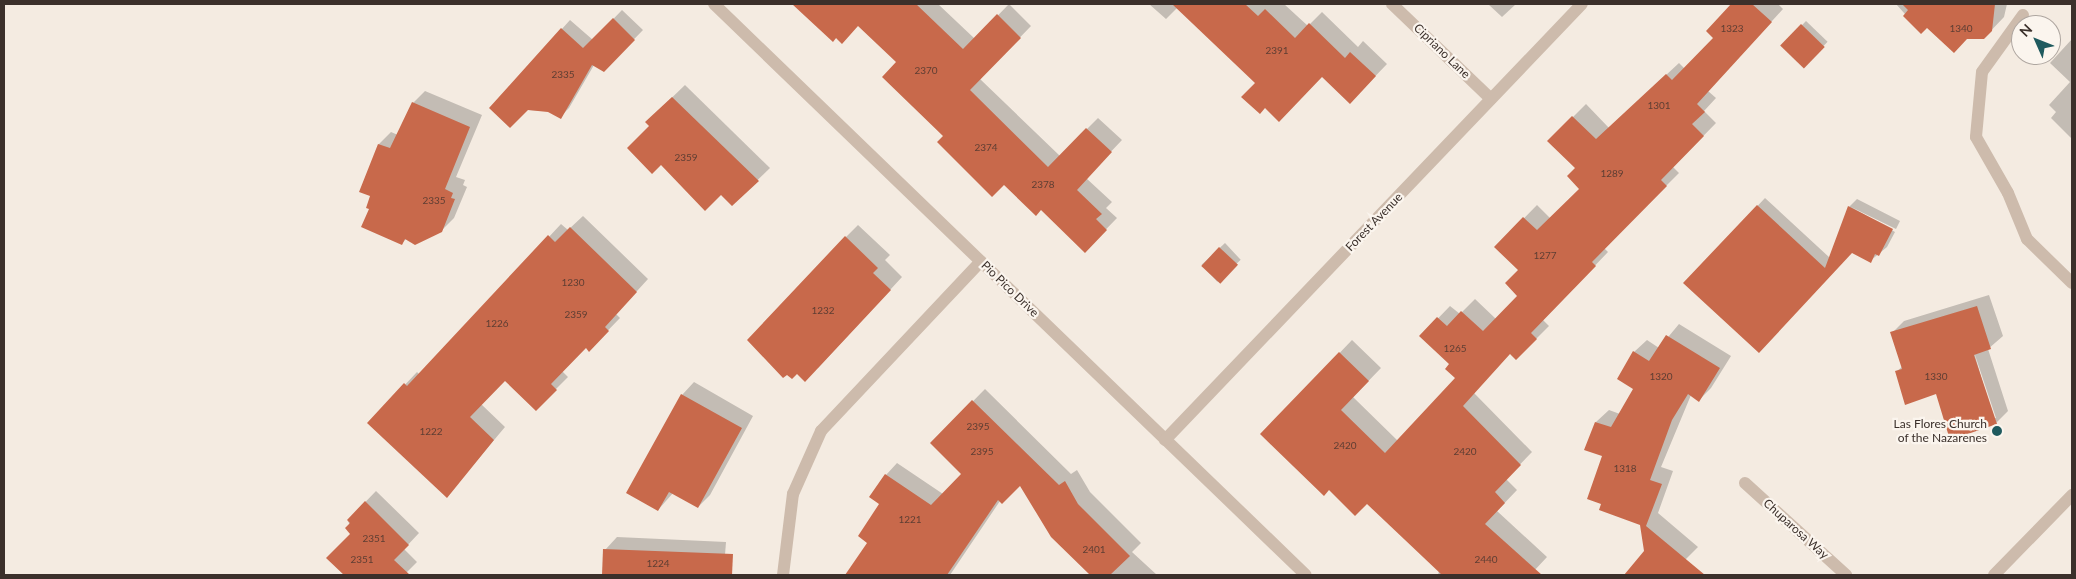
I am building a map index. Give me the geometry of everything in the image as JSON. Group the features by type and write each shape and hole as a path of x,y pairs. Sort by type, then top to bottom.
{"street":[{"name":"Pio Pico Drive","path":"714,4 1306,575"},
{"name":"Cipriano Lane","path":"1392,4 1491,99"},
{"name":"Forest Avenue","path":"1165,440 1582,4"},
{"path":"2011,32 1982,72 1976,137 2008,193 2027,239 2072,283"},
{"path":"783,575 793,494 821,431 980,261"},
{"name":"Chuparosa Way","path":"1745,483 1846,575"},
{"path":"1994,575 2072,495"}],"building":[{"path":"792,4 916,4 963,49 997,14 1021,38 970,90 1048,167 1086,128 1112,152 1077,190 1102,214 1096,219 1107,230 1085,253 1041,210 1036,216 1004,185 992,197 937,142 943,136 882,77 896,62 858,26 842,44 836,38 833,42"},
{"path":"1172,4 1245,4 1258,16 1265,9 1295,38 1309,23 1345,58 1350,52 1376,76 1350,104 1322,77 1279,122 1265,108 1260,114 1241,97 1255,83"},
{"path":"1731,4 1752,4 1772,22 1697,104 1705,112 1692,124 1704,136 1661,180 1667,186 1592,262 1596,266 1531,333 1537,339 1516,360 1510,354 1463,406 1521,465 1495,492 1505,503 1485,524 1542,575 1442,575 1367,504 1355,516 1329,490 1324,496 1260,434 1339,352 1369,381 1341,410 1385,453 1455,378 1445,369 1449,364 1419,336 1437,317 1447,326 1461,311 1483,331 1517,296 1505,283 1518,270 1494,247 1523,217 1537,230 1579,189 1567,176 1575,168 1547,141 1572,116 1596,139 1666,74 1672,80 1713,38 1706,31"},
{"path":"1902,4 1995,4 1992,31 1984,39 1967,39 1954,53 1927,28 1921,34 1903,16 1908,10"},
{"path":"613,18 635,40 604,72 592,65 561,119 548,112 528,110 510,128 489,108 561,28 583,48"},
{"path":"1801,24 1825,47 1804,69 1780,46"},
{"path":"672,97 759,181 732,206 721,195 705,211 661,165 652,174 627,148 649,126 645,122"},
{"path":"412,102 470,127 445,189 453,193 451,198 455,199 442,232 415,245 405,239 402,245 361,227 369,209 366,208 370,196 359,192 378,144 390,148"},
{"path":"1757,205 1825,268 1848,206 1893,229 1879,256 1875,254 1871,263 1852,253 1759,353 1683,283"},
{"path":"570,227 637,292 605,327 609,331 589,352 586,348 551,384 557,390 536,411 505,381 470,417 494,440 447,498 367,423 404,383 407,386 548,235 555,242"},
{"path":"845,236 878,268 873,273 891,290 805,382 797,374 792,379 787,375 783,378 747,340"},
{"path":"1219,247 1238,265 1220,284 1201,266"},
{"path":"1977,306 1991,349 1974,355 1997,424 1950,440 1936,394 1905,405 1895,371 1902,369 1890,332"},
{"path":"1666,335 1720,368 1699,402 1688,394 1672,420 1650,480 1662,484 1646,526 1705,575 1624,575 1644,551 1640,525 1599,510 1601,504 1587,499 1602,456 1584,450 1595,422 1611,427 1633,389 1617,379 1633,351 1649,361"},
{"path":"681,394 742,428 698,508 669,492 658,511 626,493"},
{"path":"972,400 1059,485 1065,481 1078,504 1130,556 1110,575 1090,575 1051,537 1020,486 1002,504 998,500 947,575 845,575 867,543 858,536 879,504 869,497 885,474 931,505 961,474 930,443"},
{"path":"365,501 409,545 394,560 410,575 344,575 326,558 350,534 345,528 350,523 347,520"},
{"path":"603,549 733,554 732,575 602,575"}],"place":[{"name":"Las Flores Church of the Nazarenes","path":"1997,431"}]}
